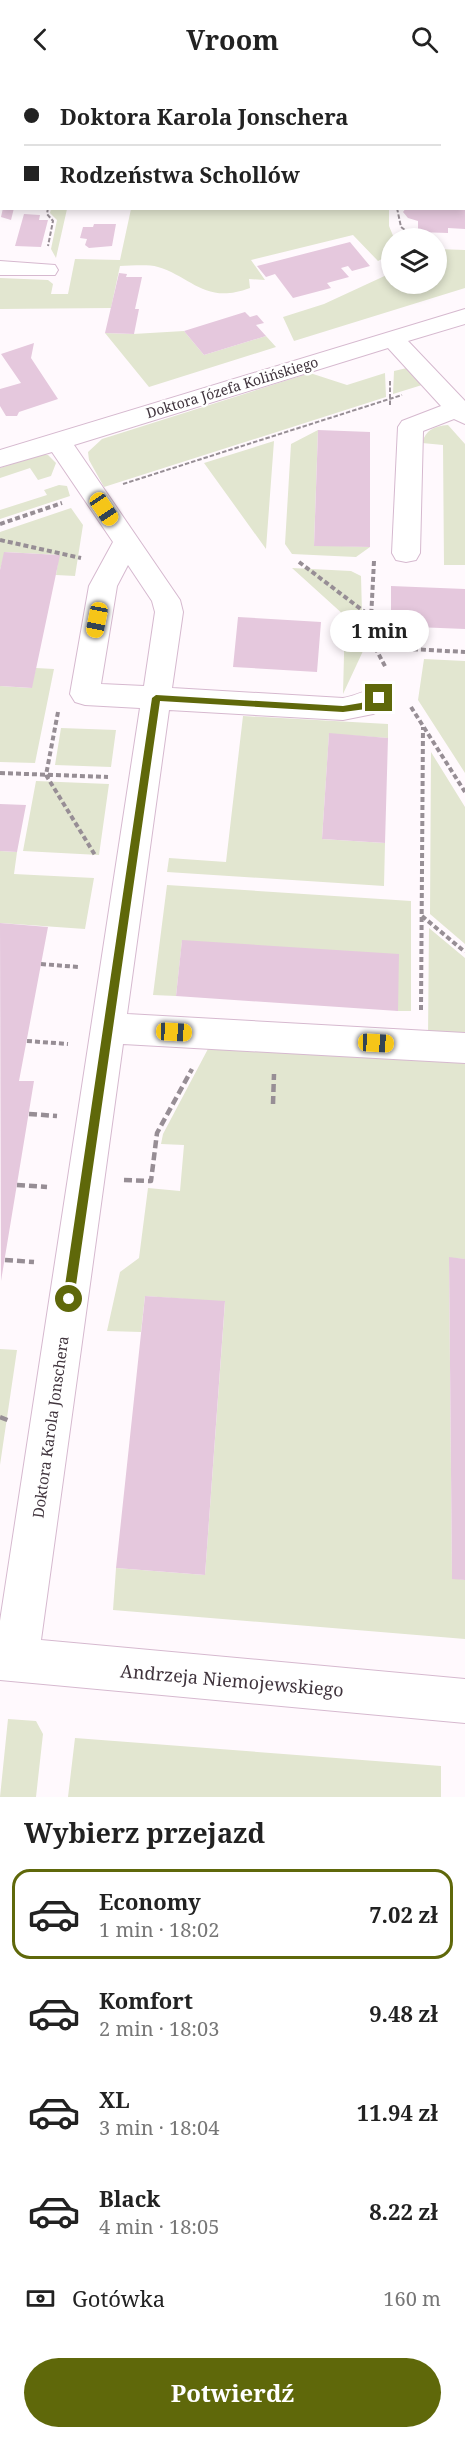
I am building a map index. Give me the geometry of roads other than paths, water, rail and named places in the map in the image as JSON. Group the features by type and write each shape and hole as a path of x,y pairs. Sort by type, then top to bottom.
{"street":[{"path":"0,268 47,260"},
{"name":"Doktora Józefa Kolińskiego","path":"0,459 465,316"},
{"path":"392,338 462,412 411,427 406,553"},
{"name":"Doktora Karola Jonschera","path":"8,1659 108,1028 169,612 166,600 58,441"},
{"path":"126,542 103,586 85,694 343,709 363,706 379,698"},
{"path":"108,1028 465,1048"},
{"name":"Andrzeja Niemojewskiego","path":"8,1659 465,1701"}]}
